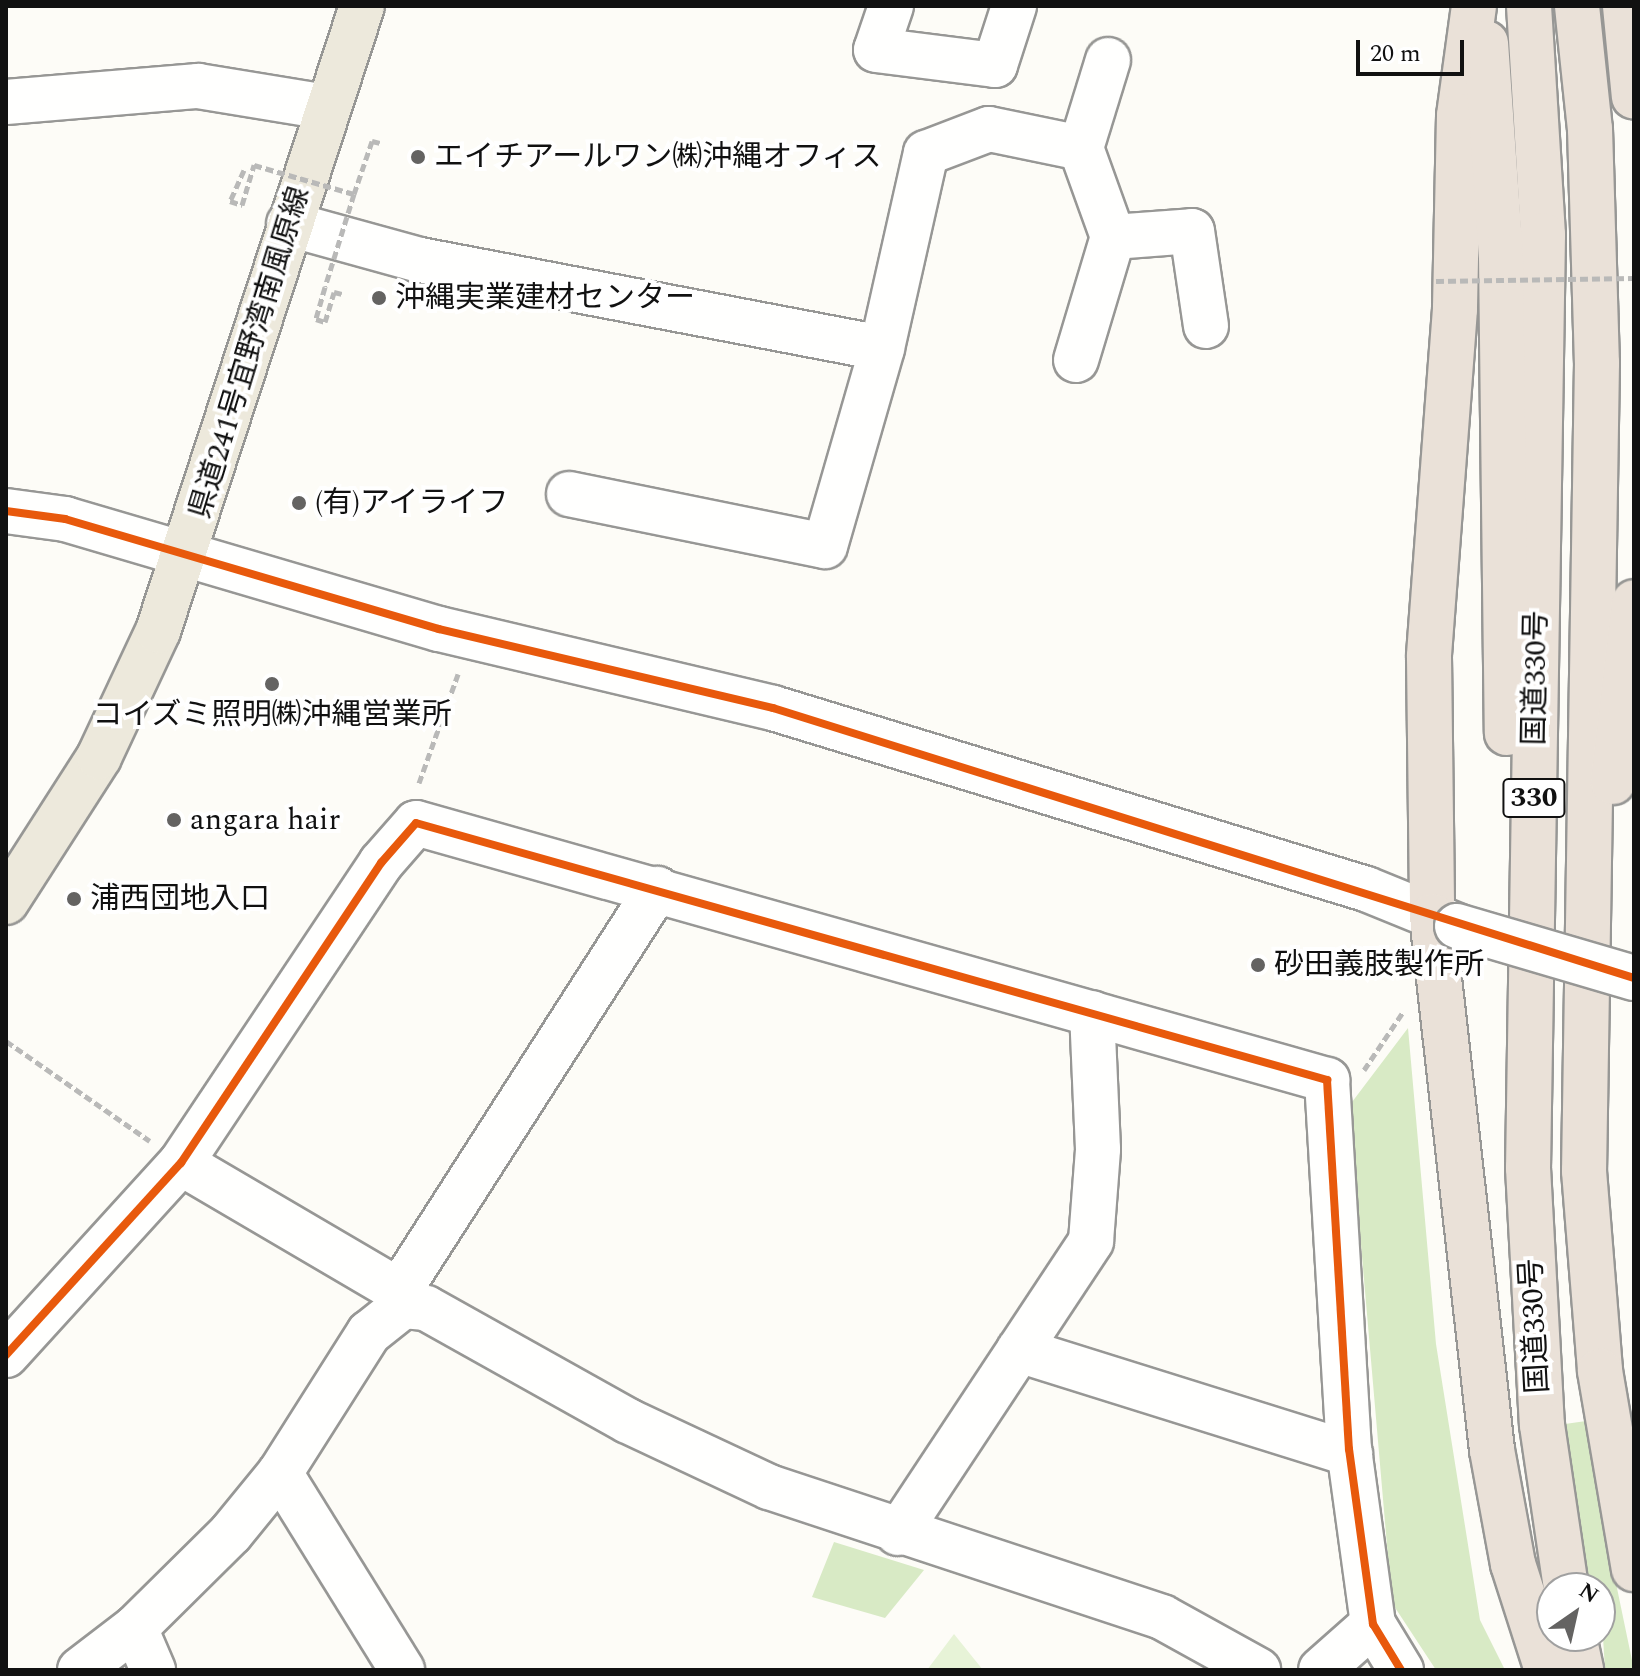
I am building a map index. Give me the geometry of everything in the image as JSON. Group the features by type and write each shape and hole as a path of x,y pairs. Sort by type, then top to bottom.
{"highway":[{"path":"1474,6 1459,116 1455,309 1429,657 1444,921 1492,1450 1527,1617 1547,1670"},
{"path":"1482,6 1501,256 1507,739 1528,1027"},
{"name":"国道330号","path":"1529,6 1543,235 1528,1027 1534,1317 1564,1572"},
{"name":"国道330号","path":"1577,6 1590,129 1597,363 1581,1046 1591,1286 1634,1569"},
{"path":"1625,6 1634,97"},
{"path":"1581,1046 1634,602"}],"main road":[{"name":"県道241号宜野湾南風原線","path":"6,902 115,727 186,557 326,107 362,6"}],"street":[{"path":"891,6 876,50 995,65 1014,6"},
{"path":"1076,360 1113,237 1081,148 1108,60"},
{"path":"6,102 198,86 326,107"},
{"path":"569,494 825,546 882,348 926,153 989,129 1081,148"},
{"path":"289,224 420,260 882,348"},
{"path":"1113,237 1192,231 1206,326"},
{"path":"6,511 65,519 439,629 773,708 1366,889 1444,921 1634,978"},
{"path":"6,1355 181,1163 381,863 416,823 1327,1080 1350,1454 1373,1624 1401,1670"},
{"path":"80,1670 135,1628 280,1473 369,1333 401,1299 657,889"},
{"path":"898,1533 1091,1241 1098,1149 1092,1013"},
{"path":"181,1163 401,1299 426,1308 693,1454 898,1533 1162,1617 1258,1670"},
{"path":"1019,1350 1350,1454"},
{"path":"280,1473 402,1670"},
{"path":"1321,1670 1373,1624"},
{"path":"135,1628 153,1670"}],"path":[{"path":"342,294 334,292 325,322 316,319 372,141 380,143"},
{"path":"244,170 230,201 242,205 254,165 354,194"},
{"path":"1436,281 1634,278"},
{"path":"416,823 412,805 458,674"},
{"path":"1355,1084 1413,997"},
{"path":"6,1041 181,1163"}],"green space":[{"path":"1408,1028 1436,1344 1480,1620 1505,1670 1436,1670 1392,1603 1349,1106"},
{"path":"1586,1421 1614,1572 1586,1572 1565,1424"},
{"path":"834,1542 924,1570 885,1618 812,1597"},
{"path":"1616,1583 1634,1670 1605,1670 1604,1652 1616,1652"},
{"path":"954,1634 983,1670 927,1670"}],"cycle path":[{"path":"6,511 65,519 439,629 773,708 1634,978"},
{"path":"6,1355 181,1163 381,863 416,823 1327,1080 1349,1449 1373,1624 1401,1670"}],"place":[{"name":"エイチアールワン㈱沖縄オフィス","path":"418,157"},
{"name":"沖縄実業建材センター","path":"379,298"},
{"name":"(有)アイライフ","path":"299,503"},
{"name":"コイズミ照明㈱沖縄営業所","path":"272,684"},
{"name":"angara hair","path":"174,820"},
{"name":"浦西団地入口","path":"74,899"},
{"name":"砂田義肢製作所","path":"1258,965"}]}
